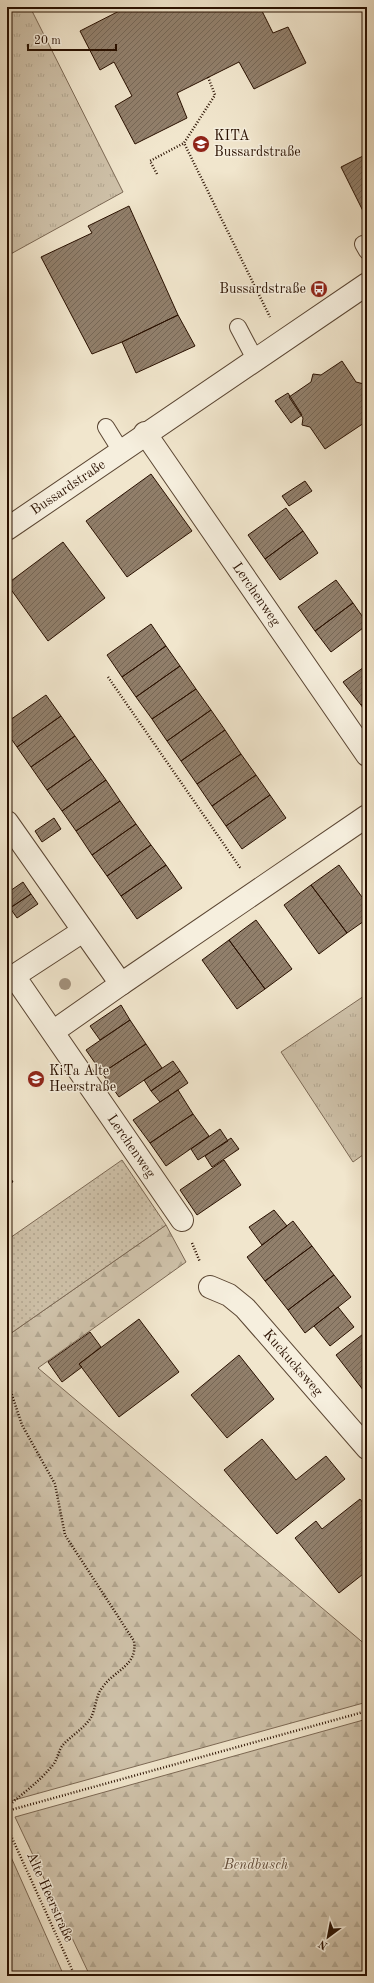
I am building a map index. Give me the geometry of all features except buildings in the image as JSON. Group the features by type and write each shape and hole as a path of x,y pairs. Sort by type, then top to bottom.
{"street":[{"name":"Bussardstraße","path":"7,528 121,451 145,433 283,343 367,284"},
{"name":"Lerchenweg","path":"145,433 367,755"},
{"path":"54,1031 367,816"},
{"path":"7,822 121,984"},
{"name":"Lerchenweg","path":"83,930 14,976 54,1031 182,1220"},
{"name":"Kuckucksweg","path":"210,1287 229,1295 245,1308 367,1448"}],"lane":[{"path":"238,327 256,361"},
{"path":"106,427 121,451"}],"path":[{"path":"157,174 150,161 184,143 215,95 208,77"},
{"path":"184,143 283,343"},
{"path":"108,677 256,892"},
{"path":"182,1220 210,1287"},
{"path":"7,1380 22,1426 55,1484 65,1535 134,1640 135,1650 131,1660 102,1687 97,1695 95,1708 90,1719 62,1746 58,1758 52,1767 7,1807"},
{"path":"7,1811 367,1711"},
{"name":"Alte Heerstraße","path":"7,1827 75,1976"}],"green space":[{"path":"7,7 30,7 123,192 7,256"},
{"path":"367,994 367,1152 353,1162 281,1052"},
{"path":"122,1160 166,1225 7,1336 7,1240"},
{"path":"166,1225 186,1262 38,1368 367,1646 367,1702 7,1802 7,1336"},
{"name":"Bendbusch","path":"367,1719 367,1976 90,1976 15,1817"},
{"path":"7,1848 64,1976 7,1976"}],"place":[{"name":"KITA Bussardstraße","path":"201,144"},
{"name":"Bussardstraße","path":"319,289"},
{"name":"KiTa Alte Heerstraße","path":"36,1079"}]}
